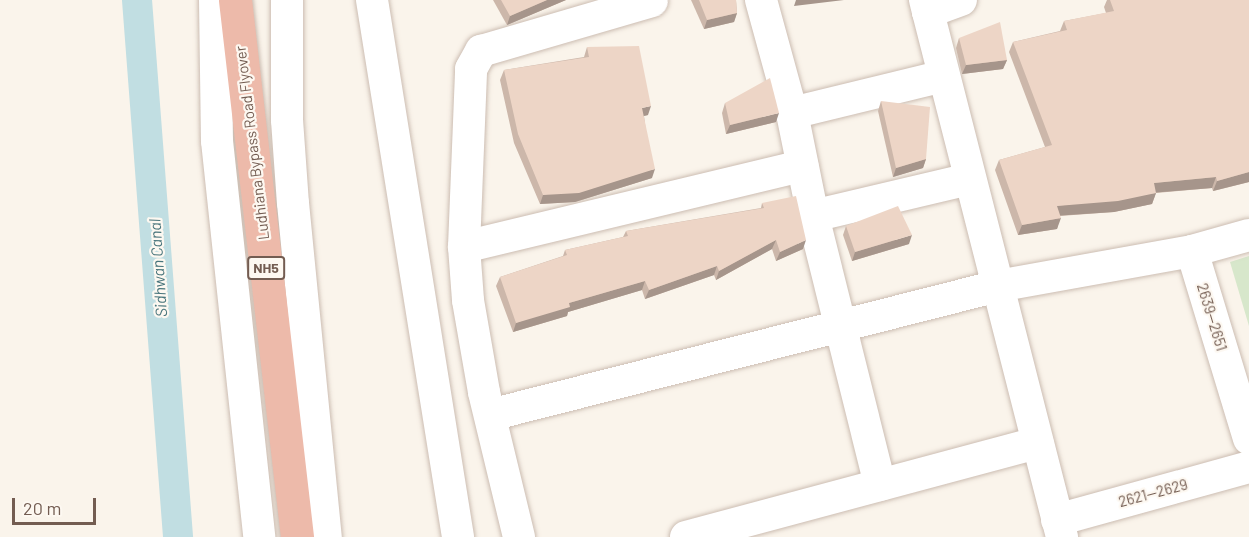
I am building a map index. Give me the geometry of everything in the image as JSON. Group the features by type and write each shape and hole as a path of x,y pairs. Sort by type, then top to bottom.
{"highway":[{"name":"Ludhiana Bypass Road Flyover","path":"235,0 297,537"}],"street":[{"path":"215,0 217,141 259,537"},
{"path":"287,0 287,120 293,203 326,537"},
{"path":"372,0 458,537"},
{"path":"761,0 792,113 813,216 880,485"},
{"path":"961,0 926,6 1038,443 1058,532"},
{"path":"519,537 490,415 468,300 464,247 471,69 482,51 652,1"},
{"path":"792,113 944,76"},
{"path":"464,247 802,166"},
{"path":"813,216 970,179"},
{"path":"490,415 998,286 1192,251 1249,235"},
{"name":"2639--2651","path":"1192,251 1249,439"},
{"path":"686,537 731,531 880,485 1038,443"},
{"name":"2621--2629","path":"1058,532 1249,467"}],"green space":[{"path":"1249,256 1249,326 1230,262"}],"building":[{"path":"501,0 547,0 510,16"},
{"path":"699,0 736,0 737,13 707,20"},
{"path":"1110,0 1249,0 1249,172 1217,181 1216,177 1154,183 1156,193 1118,201 1057,206 1061,218 1022,225 999,160 1052,145 1013,42 1067,30 1064,21 1114,11"},
{"path":"1000,22 1007,60 966,65 959,38"},
{"path":"639,46 651,106 642,108 655,169 579,193 543,195 518,134 504,70 589,57 587,47"},
{"path":"770,78 779,113 730,125 725,103"},
{"path":"881,101 930,107 926,159 896,168"},
{"path":"796,196 806,240 780,252 776,240 719,271 717,266 649,290 645,281 569,303 570,307 516,323 500,277 567,255 565,250 628,236 626,231 764,208 762,203"},
{"path":"898,206 912,235 855,252 846,226"}],"waterway":[{"name":"Sidhwan Canal","path":"137,0 178,537"}]}
